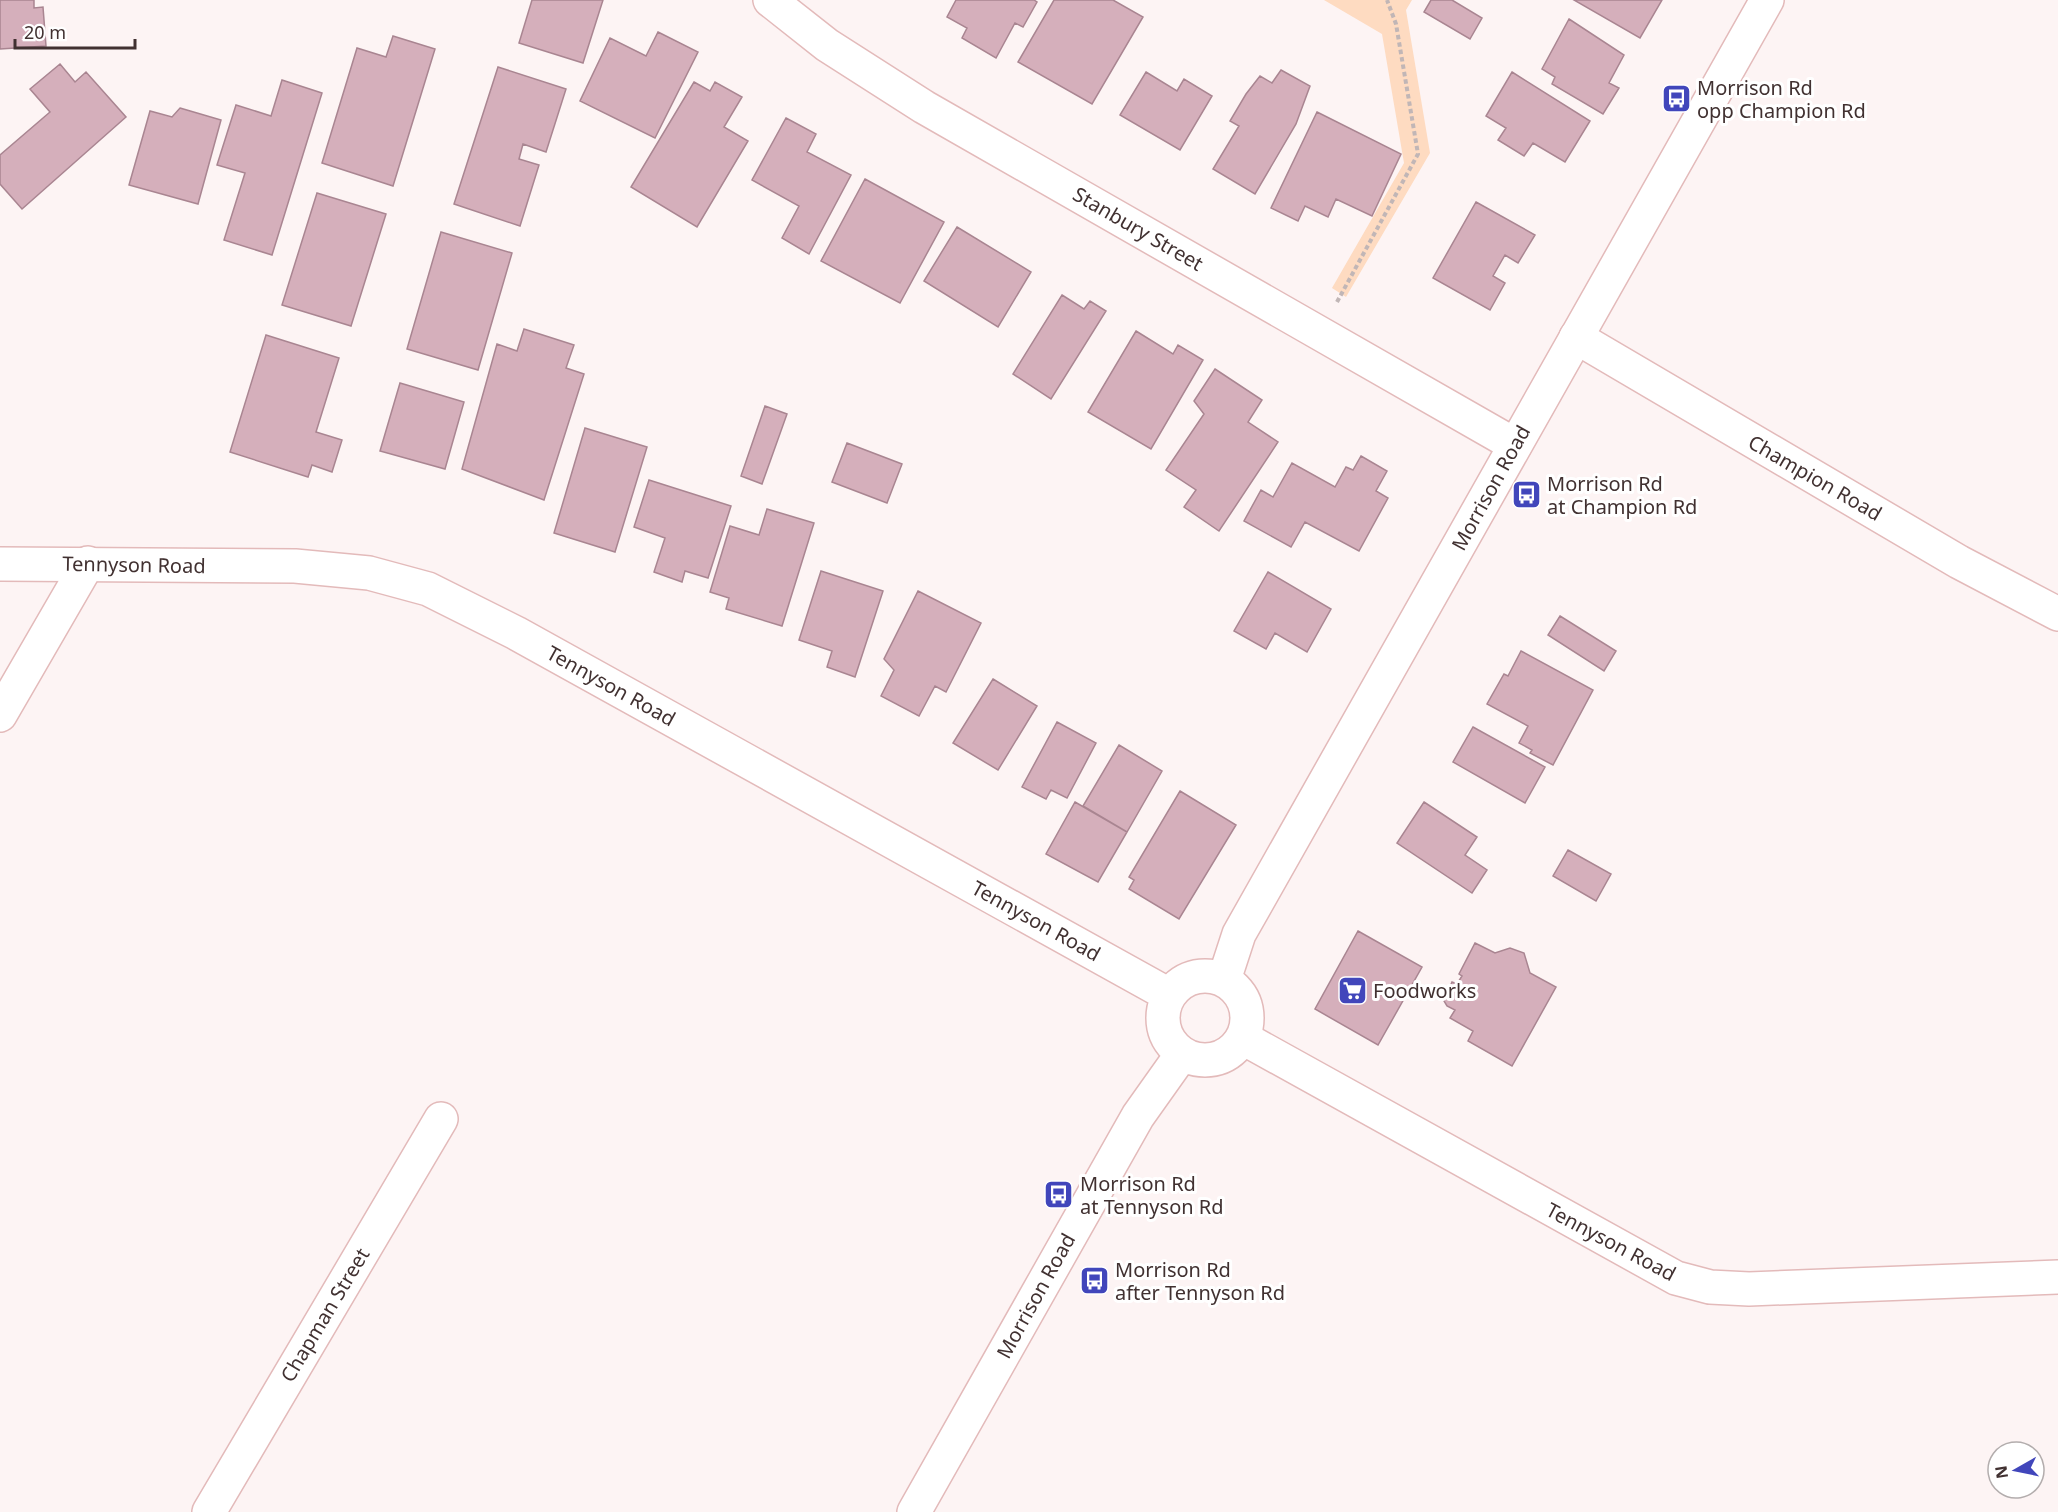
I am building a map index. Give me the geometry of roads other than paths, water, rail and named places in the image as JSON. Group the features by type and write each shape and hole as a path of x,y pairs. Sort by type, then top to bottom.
{"street":[{"name":"Stanbury Street","path":"770,0 827,45 924,107 1515,445"},
{"name":"Morrison Road","path":"1224,980 1239,934 1767,0"},
{"name":"Champion Road","path":"1576,337 1959,562 2058,614"},
{"path":"0,716 88,563"},
{"name":"Tennyson Road","path":"0,564 88,563 295,567 369,573 428,588 516,633 1169,995"},
{"path":"1212,976 1224,980 1235,987 1248,1011 1243,1038 1227,1055 1216,1059 1205,1061 1182,1054 1173,1045 1164,1027 1164,1007 1169,995 1188,979 1212,976"},
{"name":"Tennyson Road","path":"1243,1038 1676,1278 1710,1287 1749,1289 2058,1277"},
{"name":"Morrison Road","path":"914,1512 1138,1116 1182,1054"},
{"name":"Chapman Street","path":"209,1512 441,1119"}],"place":[{"name":"Morrison Rd opp Champion Rd","path":"1676,99"},
{"name":"Morrison Rd at Champion Rd","path":"1526,495"},
{"name":"Foodworks","path":"1352,991"},
{"name":"Morrison Rd at Tennyson Rd","path":"1059,1195"},
{"name":"Morrison Rd after Tennyson Rd","path":"1094,1281"}]}
